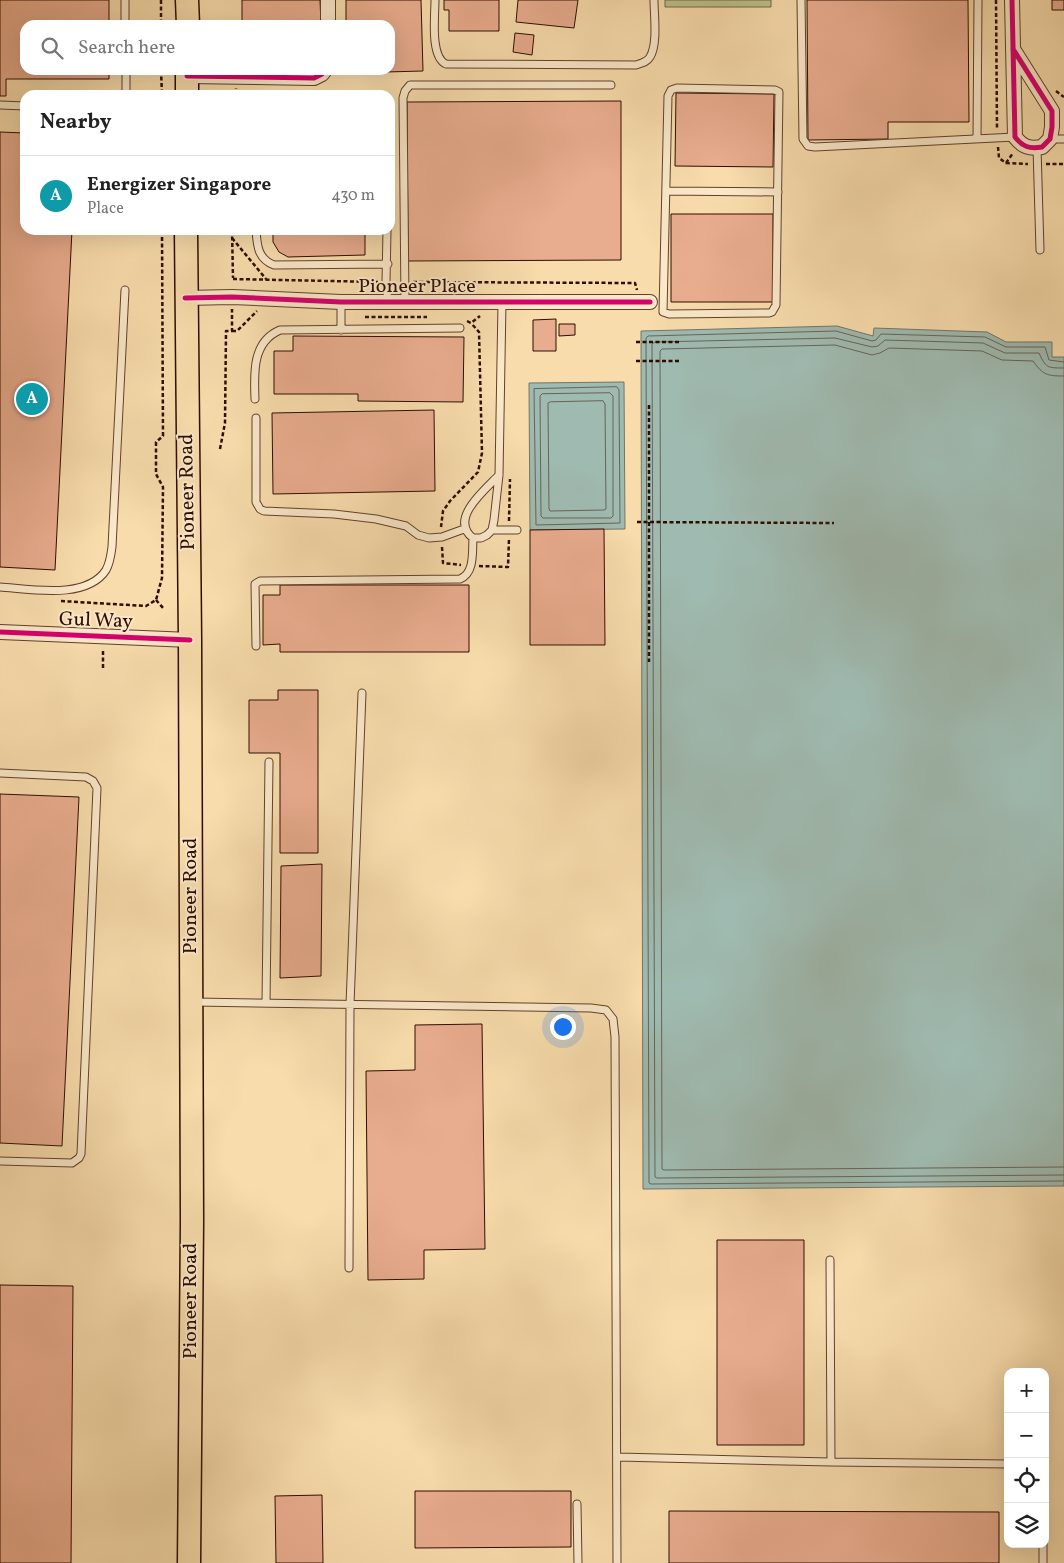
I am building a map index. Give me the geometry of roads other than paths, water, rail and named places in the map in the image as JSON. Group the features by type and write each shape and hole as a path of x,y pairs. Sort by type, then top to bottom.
{"main road":[{"path":"187,0 188,20"},
{"name":"Pioneer Road","path":"186,235 185,298 190,640 192,1222 190,1563"}],"street":[{"path":"328,0 328,20"},
{"path":"1012,0 1013,49 1015,137 1020,144 1027,148 1042,147 1057,139 1052,111 1013,49"},
{"path":"187,80 314,78 320,75"},
{"name":"Pioneer Place","path":"185,298 232,297 341,302 651,302"},
{"name":"Gul Way","path":"0,632 190,640"}],"lane":[{"path":"125,0 125,20"},
{"path":"435,0 435,46 438,58 446,64 636,65 646,61 654,47 654,0"},
{"path":"801,0 803,139 805,144 815,147 1015,137"},
{"path":"977,139 978,0"},
{"path":"126,75 126,90"},
{"path":"405,302 403,98 405,91 410,85 611,85"},
{"path":"677,88 775,90 779,92 776,305 772,312 669,314 663,312 651,302 666,192 668,96 671,90 677,88"},
{"path":"0,105 20,106"},
{"path":"1037,148 1040,250"},
{"path":"666,192 778,192"},
{"path":"256,235 259,251 266,262 274,265 388,264"},
{"path":"387,235 388,264 386,282 388,302"},
{"path":"0,587 68,590 79,588 98,579 106,570 112,547 125,290"},
{"path":"341,302 341,330"},
{"name":"Pioneer Place","path":"492,530 499,475 502,302"},
{"path":"255,399 254,376 257,352 272,334 280,330 460,328"},
{"path":"256,418 256,502 260,509 264,511 334,514 376,519 406,526 418,535 429,538 442,537 464,529"},
{"path":"499,475 468,508 464,529 473,538 482,538 492,530 518,530"},
{"path":"256,646 257,582 460,579 468,573 471,565 473,538"},
{"path":"349,1268 350,1005 362,694"},
{"path":"266,1003 269,762"},
{"path":"0,773 86,777 93,781 97,788 81,1154 72,1163 0,1160"},
{"path":"191,1002 591,1008 606,1010 613,1019 615,1037 617,1563"},
{"path":"830,1260 830,1462"},
{"path":"618,1457 1004,1464"},
{"path":"576,1504 578,1563"},
{"path":"1043,1548 1043,1563"}],"water":[{"path":"837,326 873,336 874,328 987,332 1006,342 1052,342 1052,357 1064,357 1064,1186 643,1189 641,331"},
{"path":"624,382 625,529 530,530 529,383"}],"place":[{"name":"Energizer Singapore","path":"32,399"}]}
